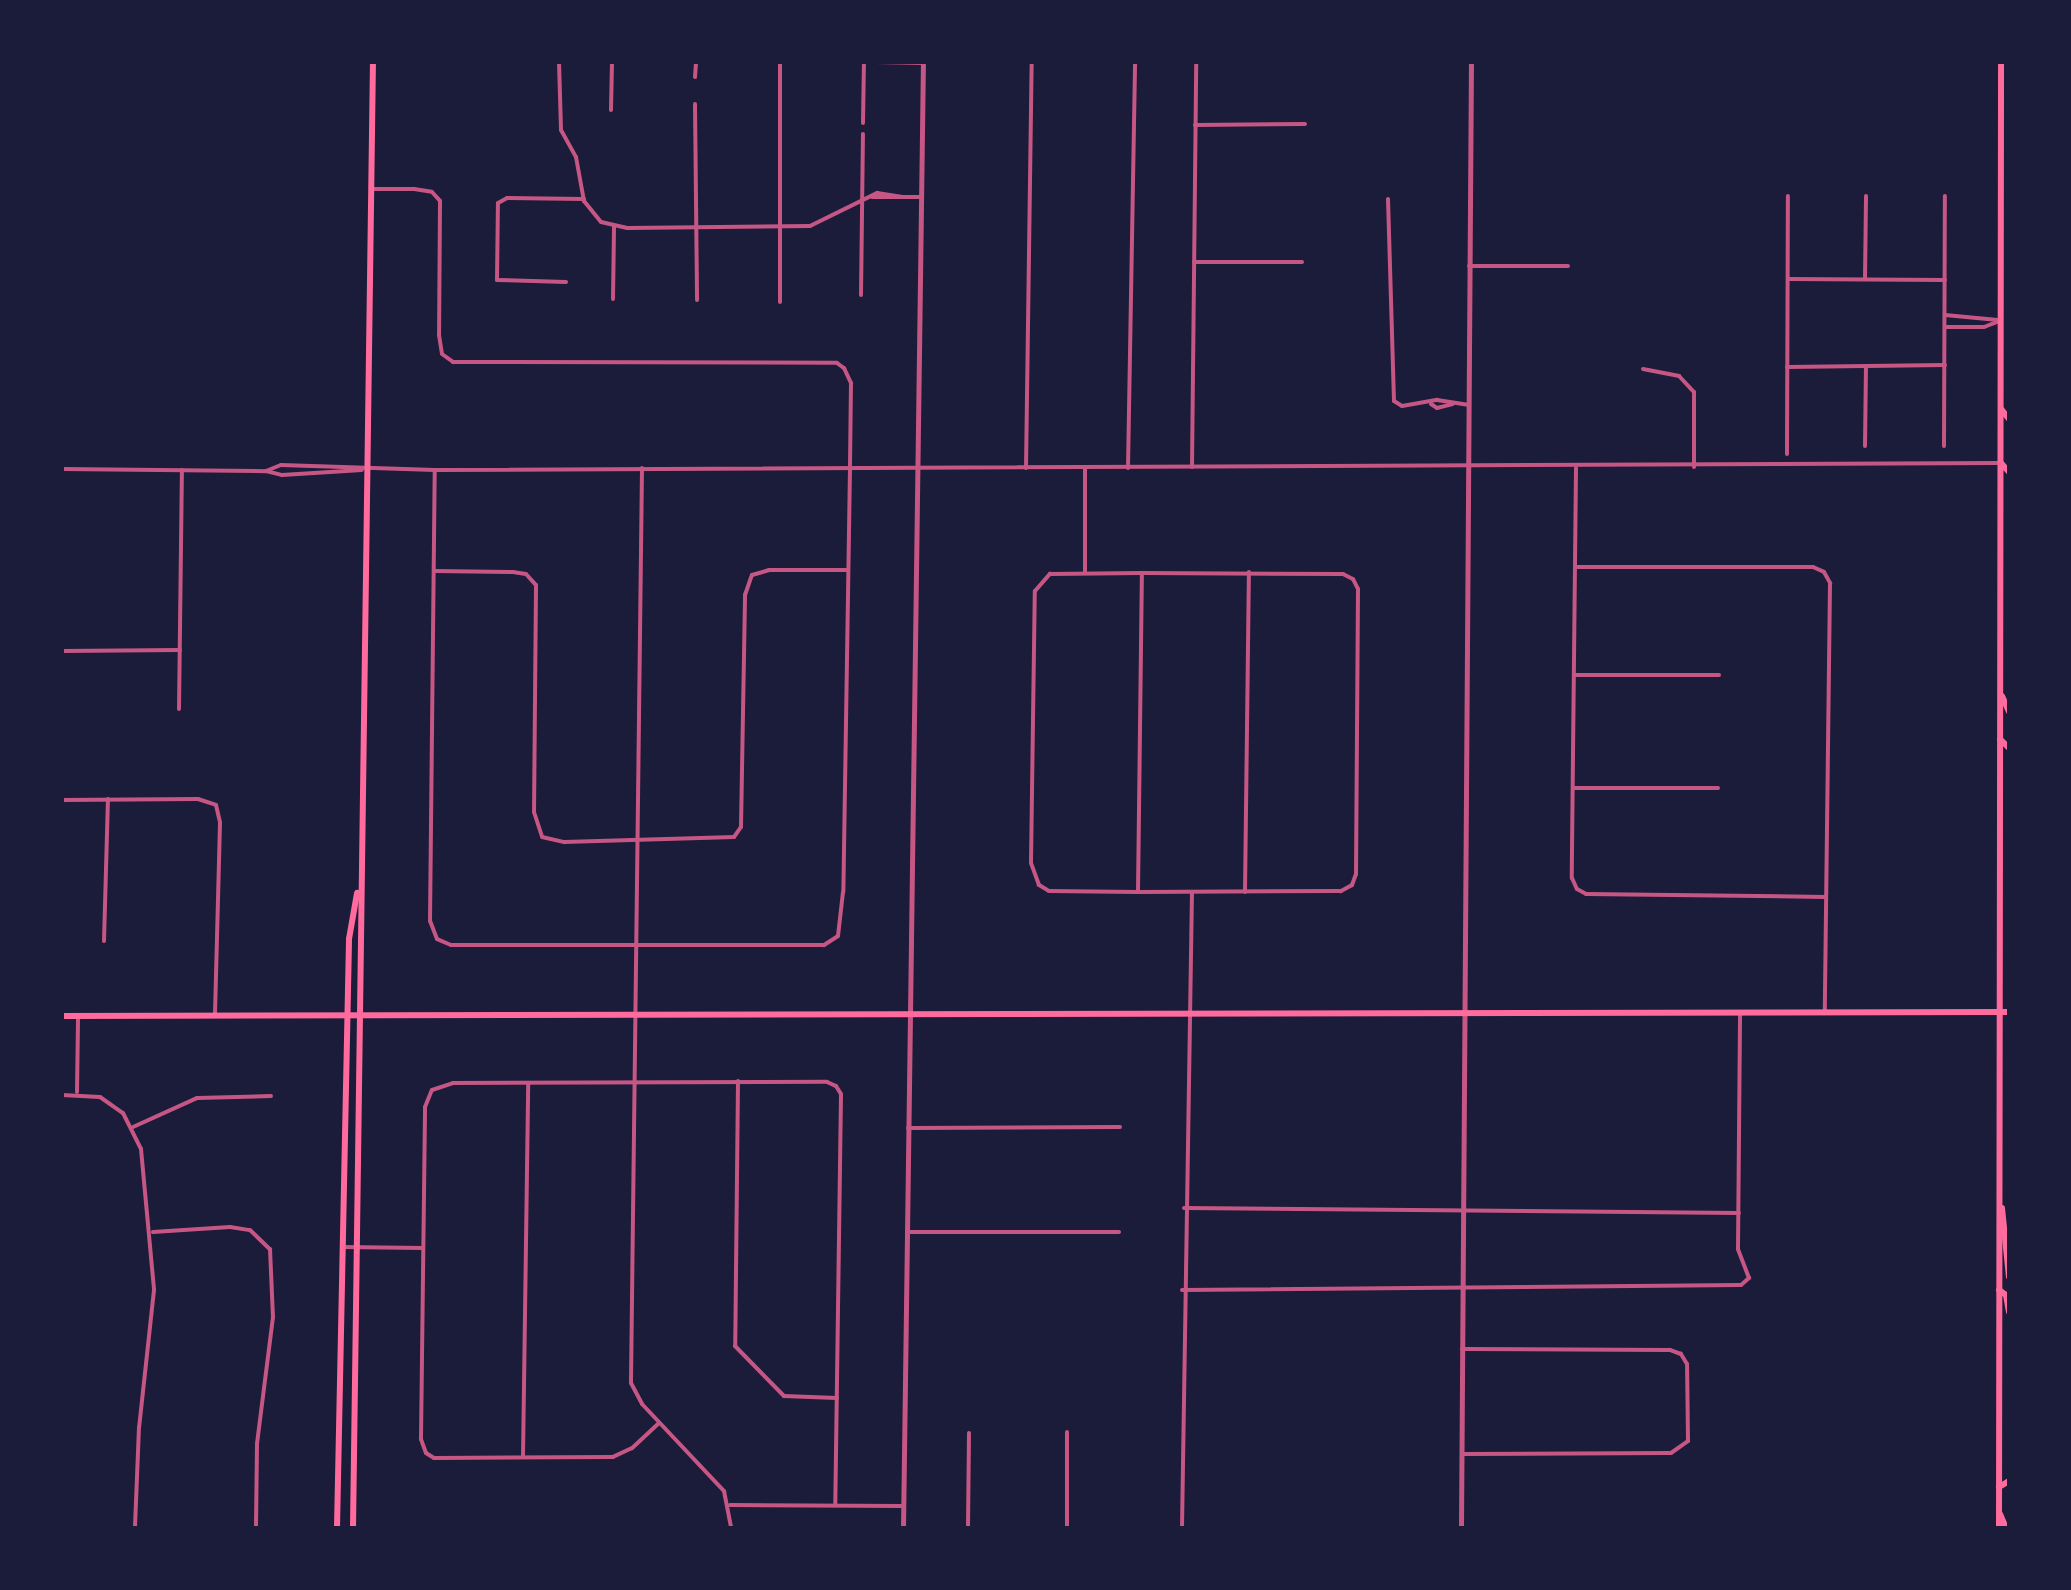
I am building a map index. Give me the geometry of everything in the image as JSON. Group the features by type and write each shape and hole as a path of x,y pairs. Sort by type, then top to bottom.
{"main road":[{"path":"337,1528 349,939 358,885 373,62"},
{"path":"1999,1528 2001,62"},
{"path":"2002,133 2009,140"},
{"path":"2001,182 2009,190"},
{"path":"2001,409 2009,419"},
{"path":"2001,463 2009,472"},
{"path":"2000,693 2009,712"},
{"path":"2000,739 2009,748"},
{"path":"353,1528 365,937 358,885"},
{"path":"62,1016 2009,1012"},
{"path":"1999,1197 2007,1229 2009,1277"},
{"path":"1999,1290 2006,1295 2009,1312"},
{"path":"1999,1487 2009,1481"},
{"path":"1999,1510 2006,1528"}],"street":[{"path":"559,62 561,130 576,157 584,199 601,222 614,226 695,229 810,226 833,219 863,199 885,193 921,197"},
{"path":"611,110 612,62"},
{"path":"695,77 696,62"},
{"path":"780,62 780,302"},
{"path":"863,123 864,62"},
{"path":"876,62 923,62 903,1528"},
{"path":"1026,468 1032,62"},
{"path":"1128,468 1135,62"},
{"path":"1192,467 1196,62"},
{"path":"1461,1528 1471,62"},
{"path":"695,104 697,300"},
{"path":"1195,125 1305,124"},
{"path":"861,295 863,134"},
{"path":"371,189 432,192 440,201 439,335 447,359 470,363 837,363 844,368 851,383 843,892 838,936 824,945 451,945 437,939 430,921 435,470"},
{"path":"1787,454 1788,196"},
{"path":"1865,279 1866,196"},
{"path":"1944,446 1945,196"},
{"path":"566,282 497,280 498,203 507,198 584,199"},
{"path":"1388,199 1390,392 1402,406 1448,400 1453,404 1468,405"},
{"path":"613,299 614,226"},
{"path":"1194,262 1302,262"},
{"path":"1469,266 1568,266"},
{"path":"1788,279 1945,280"},
{"path":"1945,315 1984,315 2000,321"},
{"path":"1945,327 1984,327 2000,321"},
{"path":"1787,367 1945,365"},
{"path":"1865,446 1866,366"},
{"path":"1643,369 1679,376 1694,392 1694,467"},
{"path":"266,471 281,465 435,470 1576,468 2001,463"},
{"path":"642,468 631,1383 659,1423 724,1491 730,1505 731,1528"},
{"path":"1085,468 1085,573"},
{"path":"1576,468 1572,878 1577,889 1586,894 1826,897"},
{"path":"62,469 344,475 366,469"},
{"path":"179,709 182,470"},
{"path":"1575,567 1813,567 1824,572 1830,583 1825,1012"},
{"path":"434,571 513,572 531,578 536,585 534,812 542,837 722,841 739,832 745,595 752,575 769,570 848,570"},
{"path":"1245,892 1249,572"},
{"path":"1085,573 1343,574 1353,579 1358,589 1356,874 1352,885 1341,891 1245,892 1049,891 1039,885 1031,863 1035,591 1040,581 1050,574 1085,573"},
{"path":"1138,892 1142,573"},
{"path":"62,651 180,650"},
{"path":"1574,675 1719,675"},
{"path":"1573,788 1718,788"},
{"path":"104,941 108,799"},
{"path":"62,800 198,799 216,805 220,823 215,1016"},
{"path":"1182,1528 1182,1290 1192,892"},
{"path":"1182,1290 1731,1286 1749,1278 1740,1264 1740,1013"},
{"path":"77,1092 78,1016"},
{"path":"738,1081 735,1346 784,1396 837,1398"},
{"path":"659,1423 632,1448 613,1457 434,1458 426,1453 421,1439 425,1107 432,1090 453,1083 738,1081 827,1082 836,1086 841,1094 835,1505"},
{"path":"523,1457 528,1083"},
{"path":"62,1095 77,1092 100,1097 133,1127 152,1232 154,1290 139,1427 135,1528"},
{"path":"133,1127 197,1098 271,1096"},
{"path":"908,1128 1120,1127"},
{"path":"1184,1208 1739,1213"},
{"path":"152,1232 230,1227 258,1236 270,1249 274,1269 255,1468 256,1528"},
{"path":"907,1232 1119,1232"},
{"path":"343,1247 423,1248"},
{"path":"1462,1349 1681,1354 1687,1364 1688,1441 1681,1449 1671,1453 1462,1454"},
{"path":"1067,1432 1067,1528"},
{"path":"968,1528 969,1433"},
{"path":"730,1505 903,1506"}]}
